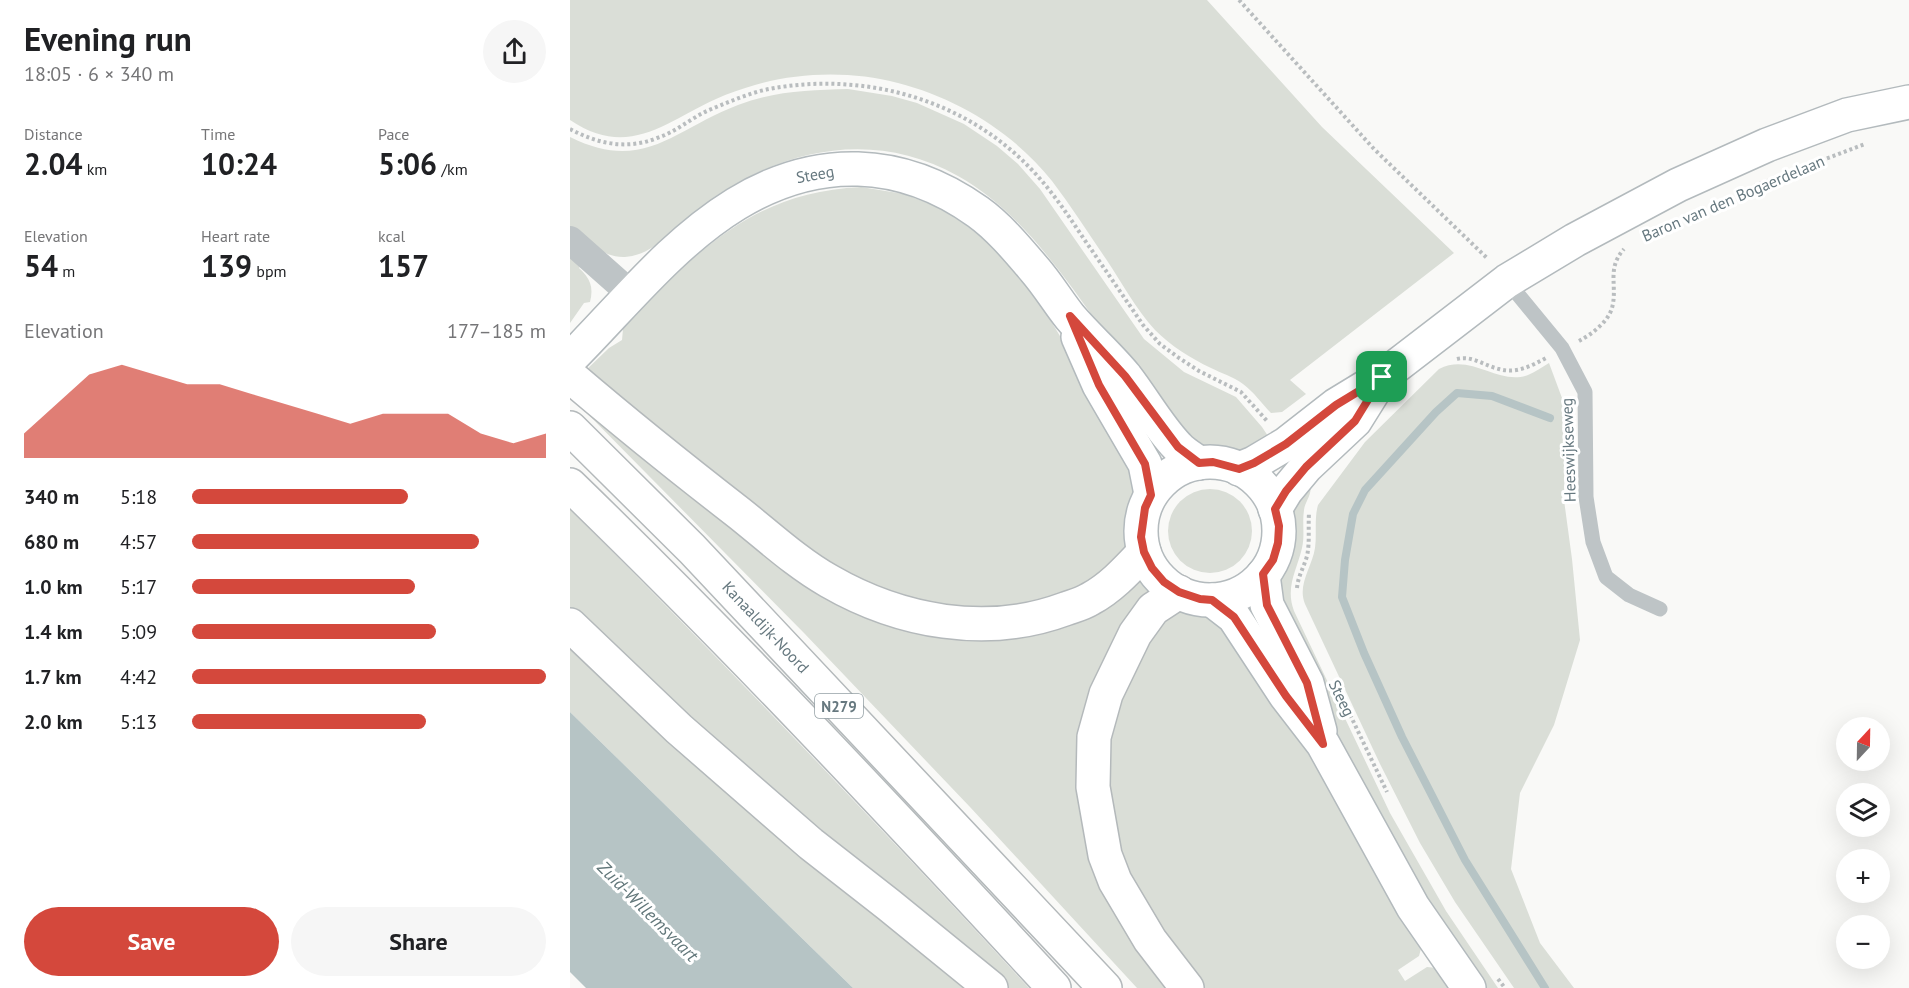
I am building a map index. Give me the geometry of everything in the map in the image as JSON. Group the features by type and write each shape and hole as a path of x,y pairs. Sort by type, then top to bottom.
{"main road":[{"name":"Baron van den Bogaerdelaan","path":"1239,469 1286,444 1336,405 1382,377 1498,270 1575,240 1678,185 1767,145 1847,115 1909,102"},
{"name":"Steeg","path":"578,350 631,294 689,240 736,204 786,180 820,171 865,168 901,174 949,193 980,213 1035,270 1070,316 1125,376 1178,447 1199,463"},
{"name":"Steeg","path":"1070,316 1099,385 1145,464 1151,495"},
{"path":"570,376 635,431 796,558 829,581 896,611 939,621 984,624 1020,621 1053,613 1090,599 1122,576 1144,552"},
{"name":"Baron van den Bogaerdelaan","path":"1275,509 1286,491 1306,467 1355,421 1382,377"},
{"name":"Kanaaldijk-Noord","path":"570,428 692,549 1104,988"},
{"path":"1213,462 1239,469 1261,485 1275,509 1279,526 1278,543 1273,560 1263,574 1240,592 1212,600 1200,599 1179,592 1164,582 1152,568 1144,552 1141,537 1142,522 1151,495 1161,483 1185,467 1213,462"},
{"name":"N279","path":"570,485 670,582 1054,988"},
{"name":"Steeg","path":"1263,574 1267,605 1307,683 1323,744"},
{"path":"1179,592 1153,609 1135,634 1106,693 1094,737 1093,787 1105,855 1115,881 1150,940 1187,988"},
{"name":"Steeg","path":"1212,600 1234,617 1286,696 1323,744 1413,907 1469,988"},
{"path":"570,626 679,729 811,844 908,919 991,988"}],"street":[{"path":"570,240 631,294"}],"lane":[{"name":"Heeswijkseweg","path":"1498,270 1562,348 1585,392 1586,497 1593,542 1606,577 1629,595 1660,609"}],"path":[{"path":"1239,0 1374,149 1498,270"},
{"name":"Baron van den Bogaerdelaan","path":"1748,188 1872,142"},
{"name":"Baron van den Bogaerdelaan","path":"1453,360 1461,358 1477,360 1500,369 1517,371 1582,339 1598,328 1612,309 1613,269 1619,255 1629,243"},
{"path":"1296,596 1298,578 1306,558 1309,541 1311,509"},
{"name":"Steeg","path":"1341,696 1387,793"}],"shaded area":[{"path":"570,0 1207,0 1322,127 1454,253 1290,380 1306,394 1282,412 1271,413 1243,384 1188,356 1155,330 1135,305 1052,181 1037,164 1002,133 963,108 920,90 880,79 863,76 808,75 772,81 740,90 645,133 628,137 610,137 591,131 570,120"},
{"path":"848,89 892,96 917,103 964,124 997,146 1018,164 1040,189 1144,339 1184,372 1236,397 1272,442 1247,451 1233,452 1209,449 1189,438 1129,366 1040,247 1015,220 988,196 958,176 924,161 890,152 856,149 822,152 789,160 756,173 725,190 655,246 636,255 617,257 610,255 570,230 570,137 596,147 618,151 639,149 658,144 715,115 752,100 792,92"},
{"path":"861,187 904,194 953,216 996,250 1037,298 1127,447 1138,488 1130,514 1123,555 1111,571 1037,607 933,609 836,572 583,373 609,348 622,340 623,329 635,316 633,314 684,266 735,227 762,211 791,199 824,191"},
{"path":"570,255 581,265 579,268 586,275 592,292 590,302 584,303 570,323"},
{"path":"1549,363 1562,398 1565,435 1564,500 1580,640 1554,725 1520,793 1511,869 1540,943 1574,988 1514,988 1455,902 1420,843 1305,604 1303,590 1315,548 1318,505 1365,442 1439,369 1462,364 1517,377 1528,375"},
{"path":"570,396 912,626 1126,589 1144,576 1157,591 1084,783 1174,988 1137,988 970,807 804,633"},
{"path":"1310,484 1304,510 1302,548 1291,586 1294,611 1390,813 1446,911 1498,988 1481,988 1451,944 1352,765 1280,609 1279,579 1290,549 1294,507"},
{"path":"1210,489 1226,492 1240,501 1249,515 1252,531 1249,547 1240,561 1226,570 1210,573 1194,570 1180,561 1171,547 1168,531 1171,515 1180,501 1194,492"},
{"path":"570,509 802,746 1029,988 1003,988 809,830 570,614"},
{"path":"1179,611 1198,612 1215,618 1330,782 1422,945 1419,956 1398,970 1405,981 1427,967 1437,968 1452,988 1197,988 1136,899 1107,813 1108,725 1153,628"},
{"path":"570,636 977,988 853,988 570,712"}],"water":[{"name":"Zuid-Willemsvaart","path":"570,712 853,988 586,988 570,972"}],"waterway":[{"path":"1545,988 1465,860 1402,737 1364,653 1342,597 1345,560 1353,514 1365,490 1436,412 1457,393 1492,396 1550,418"}],"route":[{"path":"1070,316 1125,376 1178,447 1199,463 1213,462 1239,469 1254,463 1286,444 1336,405 1382,377 1355,421 1306,467 1286,491 1275,509 1279,526 1278,543 1273,560 1263,574 1267,605 1307,683 1323,744 1286,696 1234,617 1212,600 1200,599 1179,592 1164,582 1152,568 1144,552 1141,537 1145,508 1151,495 1145,464 1099,385 1070,316"}]}
